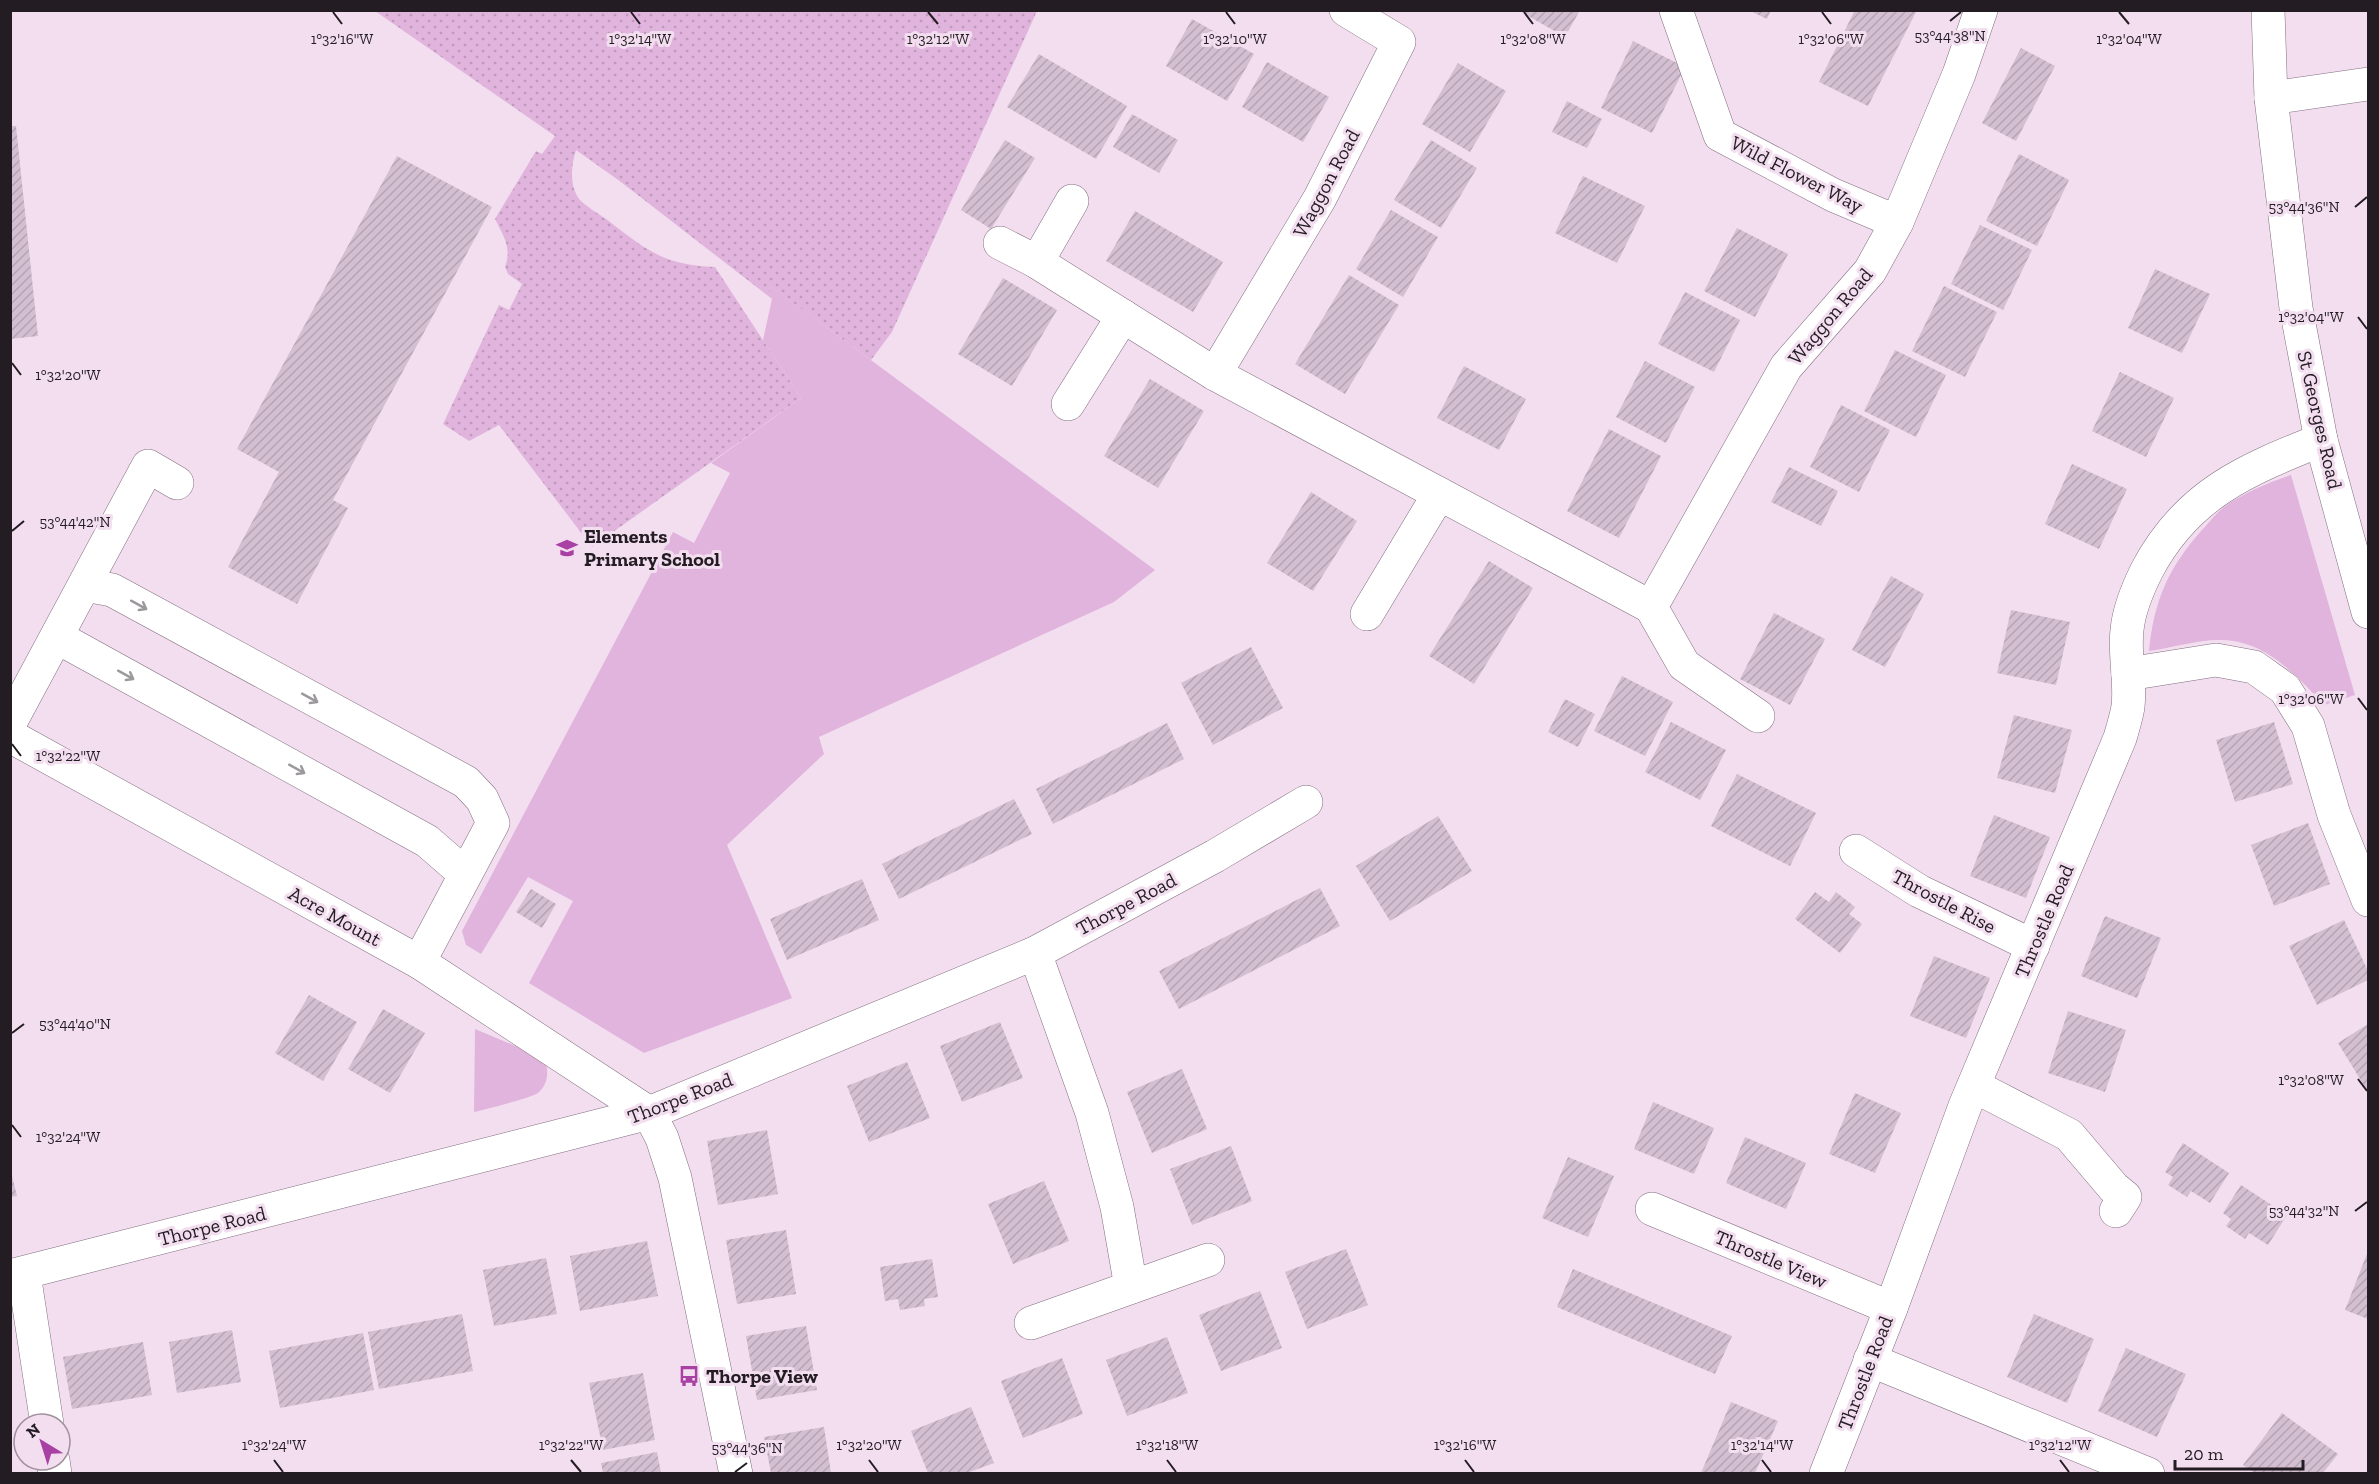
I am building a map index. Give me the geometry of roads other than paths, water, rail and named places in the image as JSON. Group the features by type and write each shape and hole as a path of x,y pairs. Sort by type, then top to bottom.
{"street":[{"name":"Waggon Road","path":"1215,374 1320,198 1399,42 1346,10"},
{"name":"Wild Flower Way","path":"1676,10 1720,135 1833,195 1897,222"},
{"name":"Waggon Road","path":"1651,607 1786,367 1870,271 1897,222 1959,74 1981,10"},
{"name":"St Georges Road","path":"2268,10 2271,98 2296,308 2321,440 2368,608"},
{"path":"2271,98 2368,84"},
{"path":"1036,262 1072,201"},
{"path":"1000,243 1036,262 1215,374 1651,607 1684,665 1758,716"},
{"path":"1068,404 1123,316"},
{"name":"Throstle Road","path":"1826,1473 1891,1308 1965,1106 2120,738 2127,707 2127,630 2137,590 2156,553 2183,518 2212,492 2255,466 2321,440"},
{"path":"10,723 148,466 177,483"},
{"path":"1367,614 1438,494"},
{"path":"85,585 112,590 466,782 482,799 492,823 419,962"},
{"path":"57,637 427,841 465,874"},
{"path":"2128,674 2216,660 2254,668 2285,689 2308,726 2334,815 2368,900"},
{"name":"Acre Mount","path":"10,736 419,962 649,1113"},
{"name":"Thorpe Road","path":"17,1275 649,1113 1035,953 1215,856 1306,802"},
{"name":"Throstle Rise","path":"1856,851 1919,891 2033,946"},
{"path":"1035,953 1092,1113 1117,1207 1131,1287"},
{"path":"1974,1086 2052,1124 2069,1135 2114,1188 2125,1197 2116,1211"},
{"path":"649,1113 662,1138 675,1178 736,1473"},
{"name":"Throstle View","path":"1652,1209 1891,1308"},
{"path":"1031,1323 1208,1260"},
{"path":"17,1275 45,1412"},
{"path":"1870,1360 2148,1473"}],"place":[{"name":"Elements Primary School","path":"567,548"},
{"name":"Thorpe View","path":"689,1376"}]}
